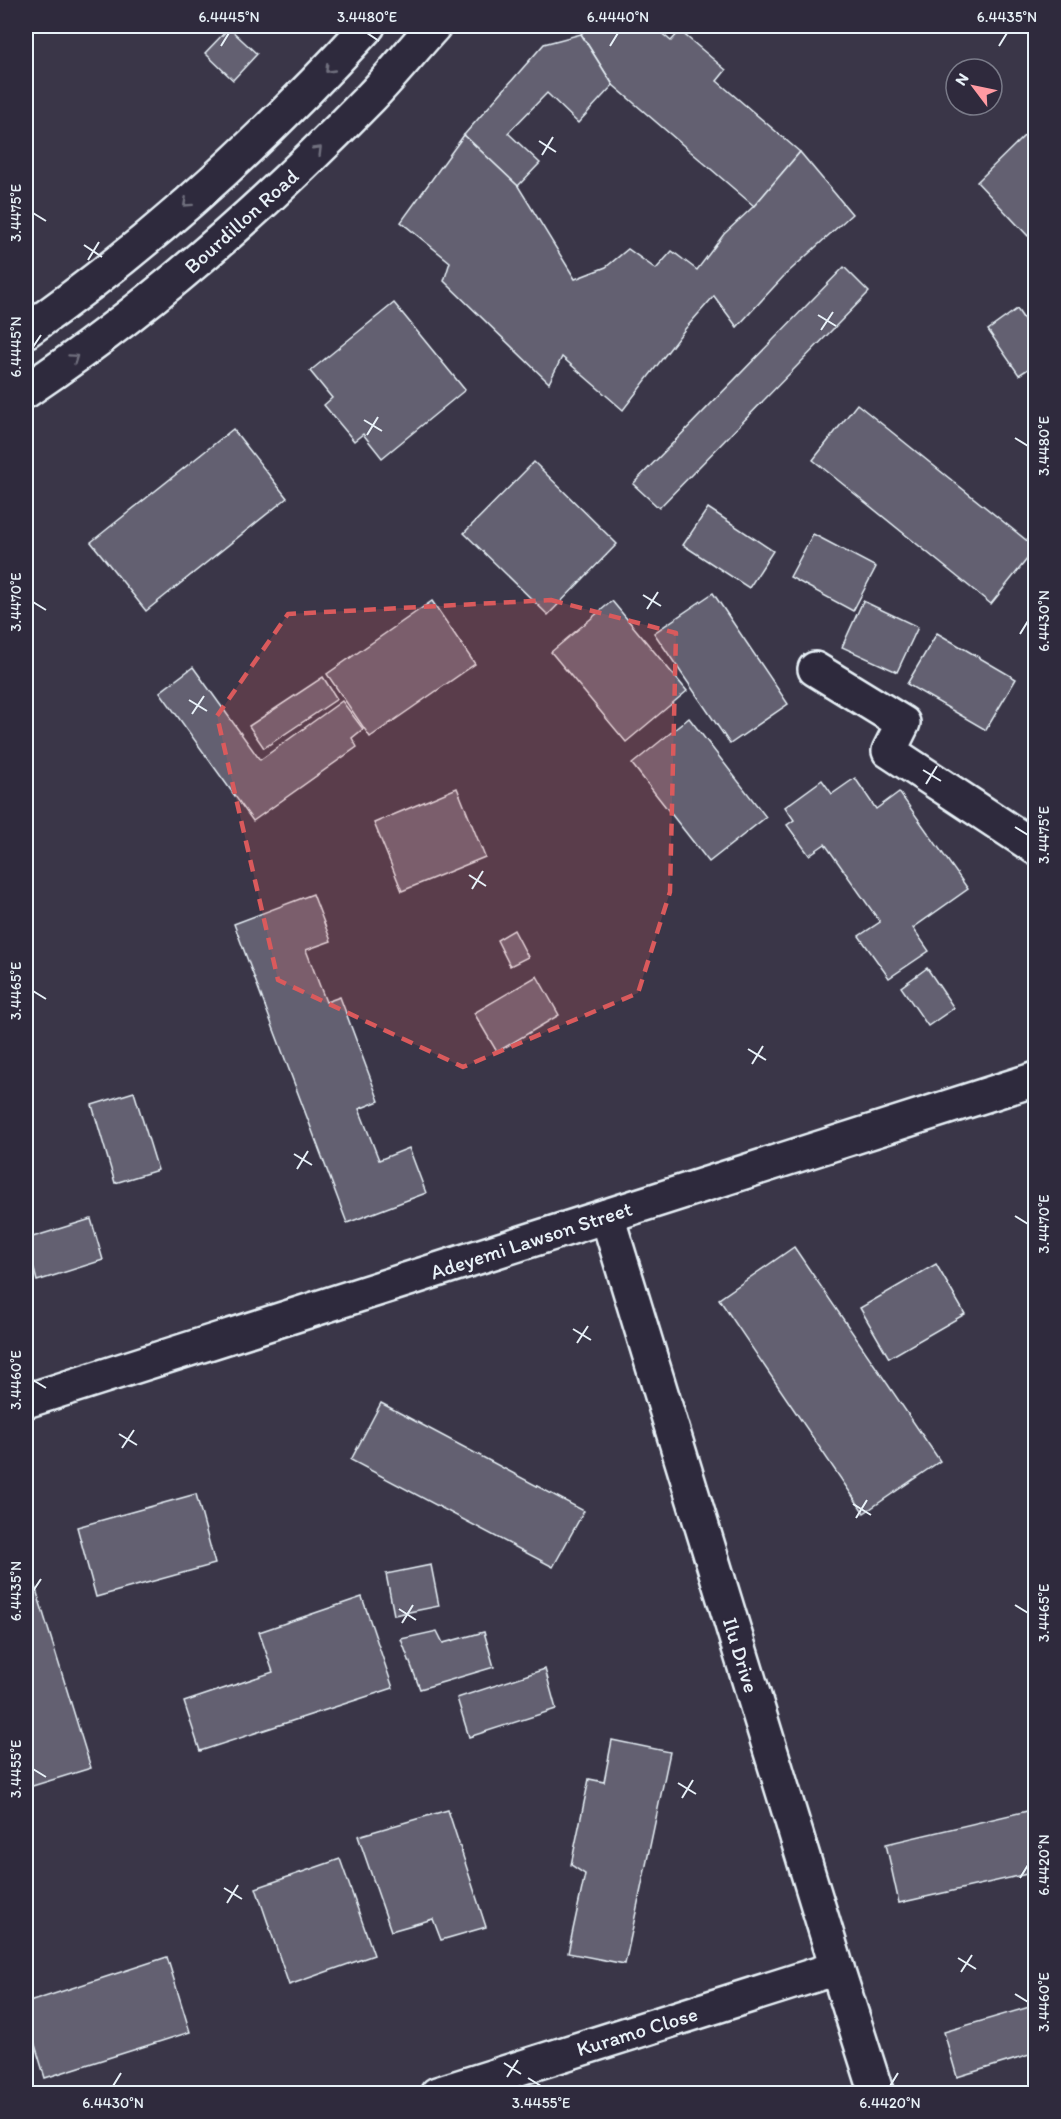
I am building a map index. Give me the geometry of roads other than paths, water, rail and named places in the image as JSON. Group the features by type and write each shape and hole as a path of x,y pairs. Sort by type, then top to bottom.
{"street":[{"path":"26,331 86,288 241,155 368,26"},
{"name":"Bourdillon Road","path":"26,391 78,355 177,278 304,163 372,96 434,26"},
{"path":"815,669 903,723 889,751 1035,848"},
{"name":"Adeyemi Lawson Street","path":"26,1401 1035,1079"},
{"name":"Ilu Drive","path":"607,1216 877,2094"},
{"name":"Kuramo Close","path":"437,2094 837,1968"}]}
